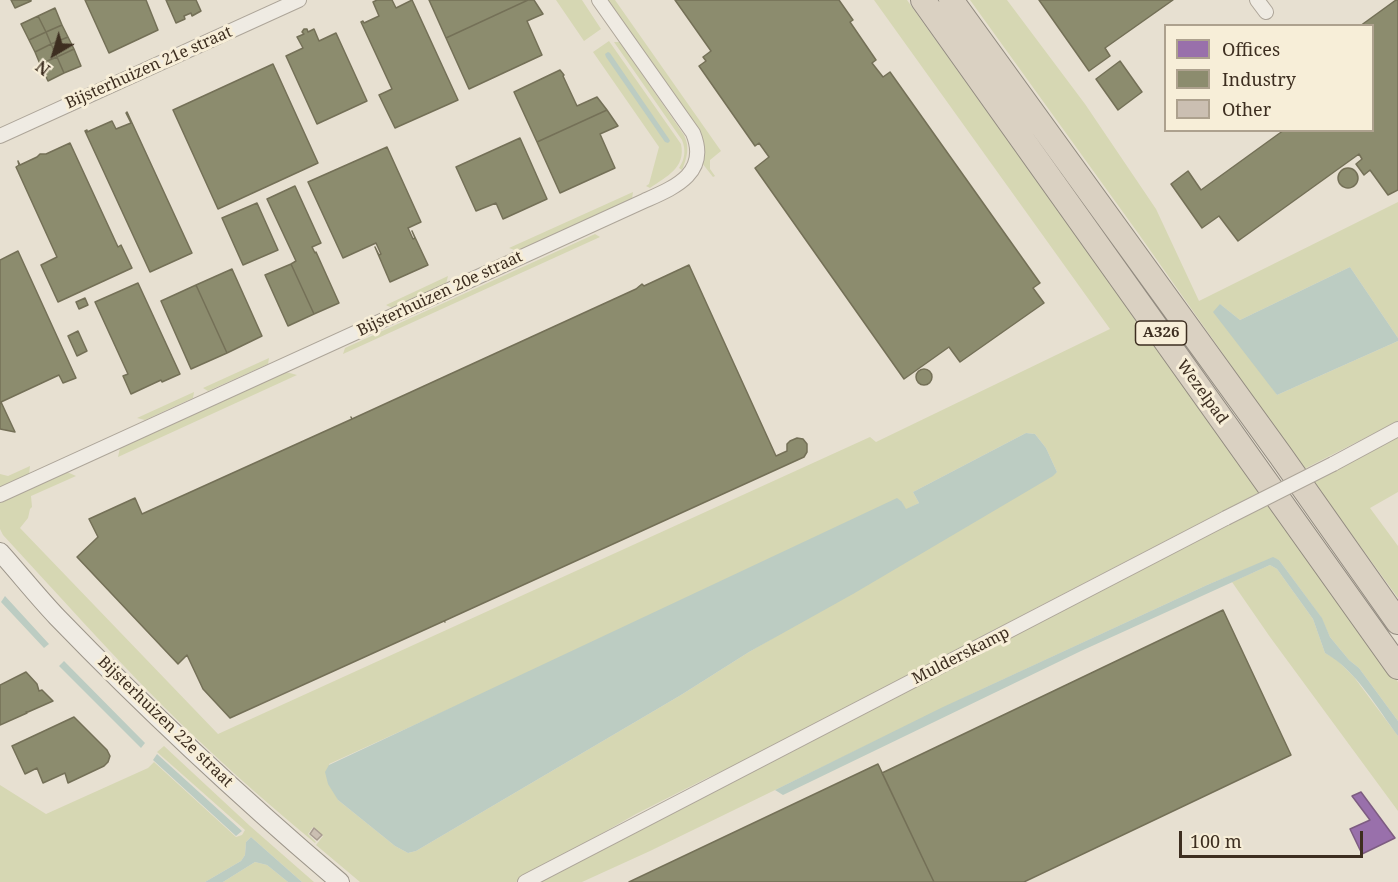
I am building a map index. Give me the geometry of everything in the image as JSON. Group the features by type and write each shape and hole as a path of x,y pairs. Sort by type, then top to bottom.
{"highway":[{"name":"Wezelpad","path":"923,0 1398,667"},
{"name":"Wezelpad","path":"951,0 1281,456 1398,622"}],"main road":[{"name":"Bijsterhuizen 22e straat","path":"0,552 56,615 179,739 273,825 340,882"}],"street":[{"name":"Bijsterhuizen 21e straat","path":"0,136 298,0"},
{"name":"Bijsterhuizen 20e straat","path":"0,495 683,181 690,173 695,161 697,147 693,133 598,0"},
{"path":"1257,0 1266,12"},
{"name":"Mulderskamp","path":"525,882 1398,429"}],"green space":[{"path":"556,0 582,0 601,29 584,41"},
{"path":"607,0 615,0 721,151 710,160 710,169 715,176 713,177 702,163 703,146 697,129"},
{"path":"874,0 907,0 1260,492 777,746 636,814 516,882 360,882 316,845 323,836 313,827 308,834 315,843 180,723 101,642 0,529 0,503 67,472 76,476 31,496 32,507 28,518 20,528 218,734 870,437 876,442 1110,329","holes":["1026,433 1035,434 1046,448 1057,472 749,652 681,695 416,851 408,853 395,846 338,800 329,764 902,502 905,510 919,503 913,492"]},
{"path":"970,0 1007,0 1085,104 1156,209 1199,301 1398,202 1398,338 1350,267 1240,320 1220,304 1277,395 1398,341 1398,421 1304,469"},
{"path":"609,41 681,144 681,159 678,165 669,175 650,188 646,186 649,184 659,147 593,52"},
{"path":"614,42 620,42 684,135 687,152 682,170 679,168 684,154 682,140"},
{"path":"633,192 632,199 517,251 509,248"},
{"path":"595,234 600,237 343,354 345,348"},
{"path":"448,276 446,284 392,308 386,305"},
{"path":"269,358 268,364 208,391 203,388"},
{"path":"286,372 297,375 118,457 120,448"},
{"path":"194,392 193,398 145,420 137,418"},
{"path":"1398,436 1398,492 1370,508 1398,546 1398,598 1312,480"},
{"path":"30,466 29,474 0,487 0,474 8,476"},
{"path":"1271,502 1398,682 1398,721 1359,668 1349,660 1330,637 1321,617 1279,560 1273,558 1207,585 978,691 582,882 533,882 689,801 780,758"},
{"path":"1270,565 1277,569 1313,619 1325,653 1336,659 1354,677 1398,736 1398,811 1232,582"},
{"path":"164,746 314,882 302,882 251,837 246,842 245,855 241,861 205,882 0,882 0,785 46,814 148,768 154,762 236,837 242,835 245,830 157,752"},
{"path":"255,862 267,865 288,882 223,882"}],"shaded area":[{"path":"608,52 669,139 668,143 665,142 606,57 605,54"},
{"path":"1350,267 1398,341 1277,395 1213,312 1220,304 1240,320"},
{"path":"1026,433 1035,434 1046,448 1057,472 1053,476 853,594 749,652 681,695 416,851 408,853 395,846 338,800 328,784 325,772 329,765 897,498 906,509 919,503 913,492"},
{"path":"1273,557 1279,560 1322,618 1330,637 1349,660 1359,668 1398,721 1398,736 1356,679 1347,669 1325,653 1313,619 1277,569 1270,565 1081,651 783,795 775,790 943,707 1207,585"},
{"path":"5,596 49,644 44,648 1,602"},
{"path":"64,661 145,743 141,748 59,666"},
{"path":"157,754 242,831 236,836 153,760"},
{"path":"251,837 302,882 288,882 267,865 255,862 223,882 205,882 241,861 245,855 246,842"}],"building: Offices":[{"path":"1361,792 1395,838 1362,854 1350,829 1370,820 1352,796"}],"building: Industry":[{"path":"11,0 31,0 31,1 15,8"},
{"path":"85,0 146,0 158,30 109,53"},
{"path":"166,0 196,0 201,11 192,16 191,13 184,16 185,19 176,23"},
{"path":"392,0 396,8 412,0 458,100 395,128 379,95 392,89 361,22 364,23 379,16 373,2"},
{"path":"429,0 528,0 446,38"},
{"path":"528,0 534,0 543,14 527,21 542,55 469,89 446,38"},
{"path":"675,0 839,0 853,20 850,22 876,60 872,63 883,77 890,72 1040,283 1033,288 1044,303 960,362 949,347 904,379 755,168 769,157 759,143 755,146 699,66 706,61 703,57 711,51"},
{"path":"1039,0 1173,0 1105,48 1110,56 1089,71"},
{"path":"1398,0 1398,190 1388,195 1370,170 1364,175 1356,164 1362,159 1359,154 1238,241 1219,216 1202,228 1171,184 1188,171 1201,190 1281,132 1374,132 1374,24 1363,24"},
{"path":"55,8 62,25 46,32 38,16"},
{"path":"38,16 46,32 29,40 21,24"},
{"path":"62,25 68,37 51,44 46,32"},
{"path":"304,29 308,32 314,29 319,41 336,33 367,101 317,124 286,56 303,48 297,37 304,34 302,32"},
{"path":"46,32 51,44 35,52 29,40"},
{"path":"68,37 74,49 57,57 51,44"},
{"path":"51,44 57,57 40,64 35,52"},
{"path":"74,49 81,66 64,73 57,57"},
{"path":"57,57 64,73 48,81 40,64"},
{"path":"1120,61 1142,92 1118,110 1096,79"},
{"path":"273,64 318,163 218,209 173,110"},
{"path":"560,70 577,106 597,97 607,110 537,142 514,92"},
{"path":"607,110 618,126 600,134 615,168 560,193 537,142"},
{"path":"127,112 192,253 150,272 85,131 112,121 116,129 131,123"},
{"path":"520,138 547,199 503,219 496,203 476,211 456,167"},
{"path":"70,143 118,247 121,245 132,268 58,302 41,265 57,257 16,167 19,165 18,161 20,165 40,154 46,154"},
{"path":"387,147 421,222 408,228 413,239 415,238 412,231 428,265 390,282 375,247 379,255 381,254 376,243 343,258 308,182"},
{"path":"1348,168 1355,171 1358,178 1355,185 1348,188 1341,185 1338,178 1341,171"},
{"path":"295,186 321,243 312,247 339,303 314,314 291,264 296,261 267,199"},
{"path":"257,203 278,250 243,265 222,218"},
{"path":"18,251 76,378 63,383 59,375 1,402 15,432 0,429 0,260"},
{"path":"291,264 314,314 288,326 265,275"},
{"path":"689,265 776,456 787,451 787,444 797,438 803,439 807,444 807,452 804,457 230,718 203,689 187,655 178,664 77,557 98,537 89,519 135,498 142,514 636,289 642,284 644,286"},
{"path":"232,269 262,336 227,353 196,285"},
{"path":"138,283 180,374 131,394 123,376 128,374 95,302"},
{"path":"196,285 227,353 191,369 161,301"},
{"path":"85,298 88,305 79,309 76,302"},
{"path":"78,331 87,351 77,356 68,336"},
{"path":"924,369 930,371 932,377 930,383 924,385 918,383 916,377 918,371"},
{"path":"1223,610 1291,755 1024,882 934,882 882,773"},
{"path":"26,672 37,684 39,691 42,690 53,701 0,725 0,685"},
{"path":"74,717 107,750 110,756 108,762 68,783 65,773 43,783 37,768 25,774 12,746"},
{"path":"878,764 934,882 629,882"}],"building: Other":[{"path":"314,828 322,835 317,840 310,834"}]}
